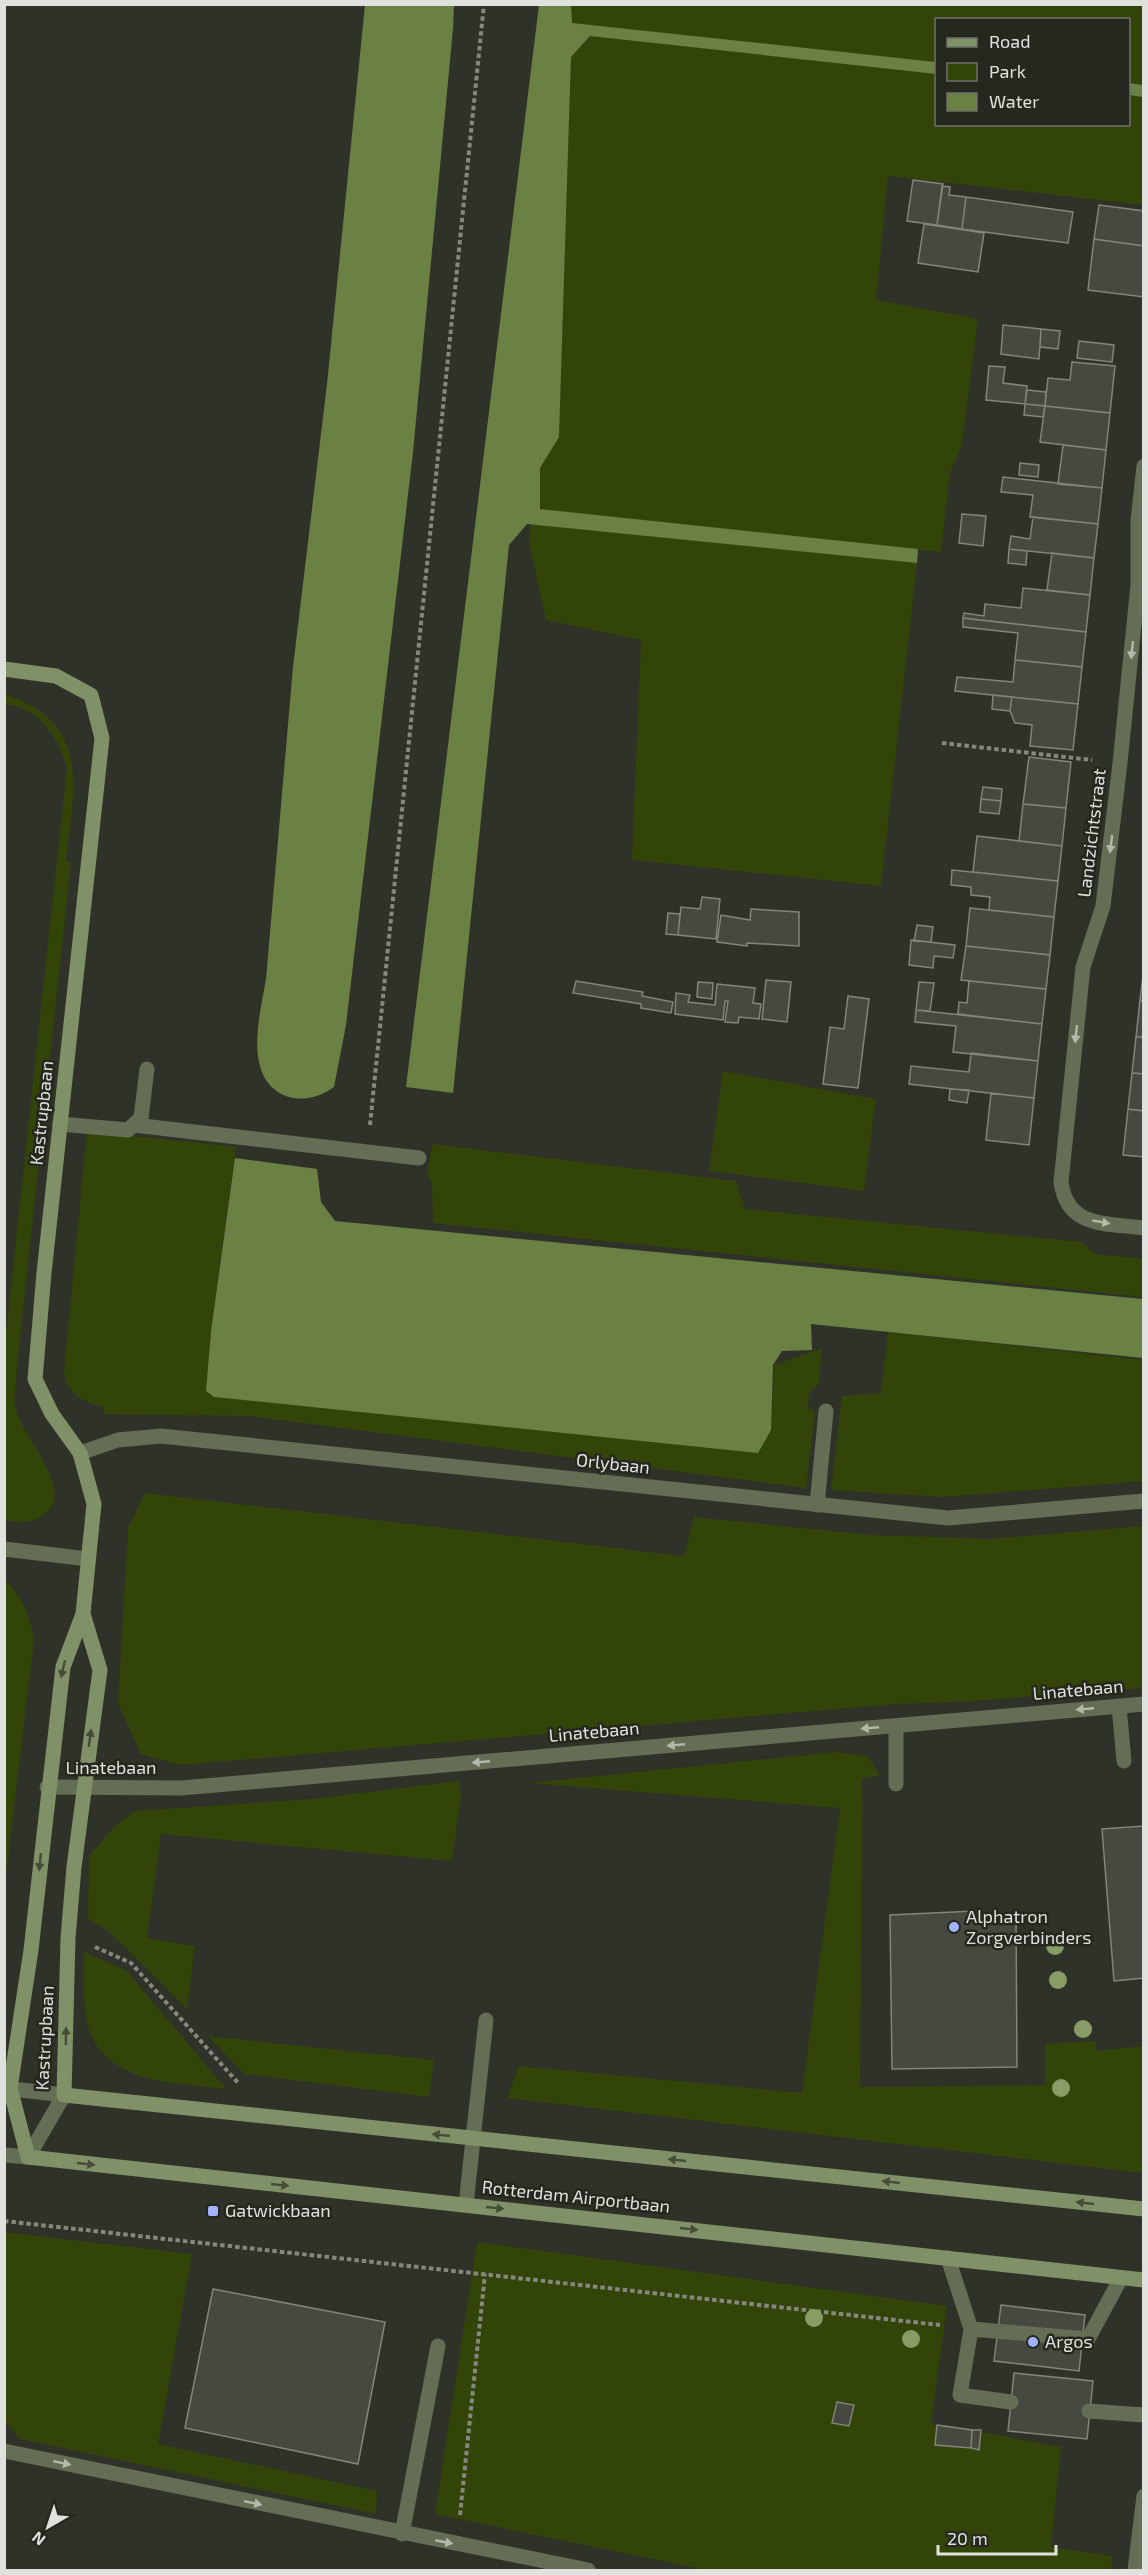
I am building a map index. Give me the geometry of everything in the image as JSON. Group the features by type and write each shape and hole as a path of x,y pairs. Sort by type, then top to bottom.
{"main road":[{"name":"Kastrupbaan","path":"4,669 56,675 91,695 102,738 35,1379 52,1414 80,1453 94,1504 83,1614 63,1667 47,1787 31,1950 7,2088 28,2157"},
{"name":"Kastrupbaan","path":"64,2095 68,1938 84,1787 100,1670 83,1614"},
{"path":"64,2095 1143,2209"},
{"name":"Rotterdam Airportbaan","path":"28,2157 1143,2280"}],"street":[{"name":"Landzichtstraat","path":"1143,466 1138,520 1138,585 1120,763 1103,906 1083,967 1061,1168 1065,1202 1080,1217 1143,1228"},
{"path":"60,1124 128,1130 141,1119 147,1069"},
{"path":"134,1125 419,1158"},
{"path":"817,1505 826,1411"},
{"name":"Orlybaan","path":"80,1453 117,1440 161,1436 948,1518 1143,1501"},
{"path":"4,1549 88,1559"},
{"name":"Linatebaan","path":"47,1787 181,1788 1143,1704"},
{"path":"1119,1706 1124,1761"},
{"path":"896,1726 896,1784"},
{"path":"466,2205 486,2020"},
{"path":"7,2088 64,2095"},
{"name":"Kastrupbaan","path":"28,2157 64,2095"},
{"name":"Rotterdam Airportbaan","path":"4,2155 28,2157"},
{"path":"948,2258 971,2329 960,2395 1011,2402"},
{"path":"971,2329 1088,2339 1121,2278"},
{"path":"402,2534 438,2346"},
{"path":"1089,2411 1143,2415"},
{"path":"4,2451 588,2571"},
{"path":"1135,2571 1143,2496"}],"path":[{"path":"368,1152 484,4"},
{"path":"942,743 1120,763"},
{"path":"68,1938 131,1963 268,2116"},
{"path":"4,2221 971,2329"},
{"path":"457,2544 485,2274"}],"green space":[{"path":"571,5 1143,5 1143,85 1130,83 1130,18 935,18 935,62 571,23"},
{"path":"591,36 935,74 935,126 1130,126 1130,95 1143,97 1143,205 888,176 876,300 978,319 962,444 950,473 941,552 539,509 539,468 559,437 571,57"},
{"path":"531,524 917,563 881,886 632,860 641,640 546,620 529,542"},
{"path":"5,694 33,707 52,722 65,740 71,761 73,784 66,861 71,862 15,1396 21,1423 51,1477 54,1490 53,1502 47,1512 33,1521 22,1522 5,1520 5,1342 67,767 58,745 45,725 28,711 5,704"},
{"path":"723,1071 876,1099 864,1191 709,1171"},
{"path":"87,1131 236,1147 211,1331 206,1391 771,1430 774,1365 822,1348 819,1384 809,1392 808,1408 815,1412 806,1488 248,1416 104,1414 104,1407 77,1396 72,1391 65,1379 64,1371"},
{"path":"432,1144 736,1181 745,1209 1081,1242 1096,1254 1143,1259 1143,1297 433,1223 432,1184 427,1173"},
{"path":"888,1332 1143,1360 1143,1481 943,1497 831,1490 842,1396 881,1393"},
{"path":"145,1493 684,1556 694,1517 871,1535 989,1539 1143,1526 1143,1688 975,1701 896,1704 180,1765 141,1754 118,1704 128,1528"},
{"path":"5,1580 24,1607 34,1640 5,1883"},
{"path":"836,1752 867,1756 880,1775 862,1779 860,2087 1045,2085 1045,2044 1095,2041 1097,2051 1143,2046 1143,2173 507,2098 519,2066 802,2093 840,1808 528,1783"},
{"path":"459,1781 461,1796 452,1861 161,1834 147,1938 195,1946 187,2009 106,1929 88,1919 89,1856 116,1825 135,1811 312,1799"},
{"path":"84,1952 126,1970 226,2089 150,2078 115,2064 101,2051 91,2035 86,2016"},
{"path":"208,2036 434,2060 429,2097 244,2074"},
{"path":"4,2232 192,2254 158,2444 377,2491 376,2514 20,2439 5,2421"},
{"path":"477,2242 947,2306 931,2423 1061,2447 1051,2547 1112,2556 1111,2570 705,2570 435,2514"}],"water":[{"path":"365,5 454,5 453,29 413,452 346,1025 334,1087 317,1096 299,1099 286,1096 272,1087 263,1075 257,1044 258,1027 266,979 293,667 327,384"},
{"path":"539,5 571,5 572,23 935,62 935,74 590,36 571,57 559,437 540,468 540,509 918,549 917,563 527,524 509,545 453,1093 406,1087"},
{"path":"1130,83 1143,85 1143,97 1130,95"},
{"path":"235,1158 317,1169 321,1202 335,1221 1143,1299 1143,1358 811,1324 812,1350 782,1351 773,1365 771,1430 758,1453 214,1397 206,1391 211,1331"}],"building":[{"path":"913,180 943,184 937,225 907,221"},
{"path":"942,186 950,187 949,195 966,197 962,229 937,225"},
{"path":"966,197 1073,212 1068,243 962,229"},
{"path":"1099,205 1144,211 1144,246 1094,239"},
{"path":"924,224 984,233 978,272 918,263"},
{"path":"1094,239 1144,246 1144,297 1088,290"},
{"path":"1003,325 1041,329 1039,359 1001,354"},
{"path":"1041,329 1060,331 1058,349 1040,347"},
{"path":"1079,341 1114,345 1112,362 1077,358"},
{"path":"1072,362 1115,366 1110,413 1045,406 1048,378 1070,380"},
{"path":"989,366 1005,367 1003,383 1027,386 1025,404 986,400"},
{"path":"1027,390 1046,392 1045,406 1025,404"},
{"path":"1025,404 1045,406 1043,417 1024,415"},
{"path":"1045,406 1110,413 1106,450 1040,442"},
{"path":"1063,445 1106,450 1102,488 1058,484"},
{"path":"1020,463 1039,465 1038,477 1019,475"},
{"path":"1003,477 1102,488 1098,524 1030,517 1033,495 1001,492"},
{"path":"962,514 986,516 983,546 959,543"},
{"path":"1033,517 1098,524 1094,558 1009,549 1011,536 1030,539"},
{"path":"1009,549 1027,551 1026,565 1008,563"},
{"path":"1052,553 1094,558 1090,595 1047,590"},
{"path":"1023,588 1090,595 1086,632 963,618 964,613 984,616 985,604 1021,608"},
{"path":"963,618 1086,632 1082,667 1015,660 1018,633 963,627"},
{"path":"1015,660 1082,667 1078,704 955,691 957,677 1013,682"},
{"path":"993,695 1012,697 1010,711 992,709"},
{"path":"1012,697 1078,704 1073,750 1030,746 1032,725 1015,723 1010,711"},
{"path":"1029,757 1071,762 1066,808 1023,804"},
{"path":"983,787 1002,789 1001,801 981,799"},
{"path":"981,799 1001,801 999,814 980,812"},
{"path":"1023,804 1066,808 1062,846 1019,841"},
{"path":"977,836 1062,846 1058,881 973,872"},
{"path":"952,870 1058,881 1054,917 989,910 990,897 971,895 971,887 951,885"},
{"path":"702,897 720,899 716,939 678,935 681,907 700,909"},
{"path":"970,908 1054,917 1050,955 966,946"},
{"path":"751,909 799,912 799,946 747,943 747,946 717,942 721,915 750,920"},
{"path":"668,913 680,914 678,935 666,934"},
{"path":"917,925 933,927 931,942 914,941"},
{"path":"911,940 955,945 953,958 934,956 933,968 909,965"},
{"path":"966,946 1050,955 1046,989 961,980"},
{"path":"1144,967 1144,1001 1140,1000"},
{"path":"766,980 791,982 787,1022 762,1019"},
{"path":"576,981 643,992 642,996 673,1002 671,1013 641,1008 641,1004 573,993"},
{"path":"969,981 1046,989 1042,1024 958,1014 959,1002 967,1003"},
{"path":"698,982 713,983 712,999 697,997"},
{"path":"919,982 934,983 930,1011 916,1010"},
{"path":"717,984 755,988 753,1003 761,1004 759,1019 739,1017 738,1023 725,1022 728,1001 725,1001 723,1020 675,1014 676,993 690,995 688,1002 715,1005"},
{"path":"848,996 869,999 858,1088 823,1084 830,1027 844,1029"},
{"path":"1140,1000 1144,1001 1144,1037 1136,1037"},
{"path":"916,1010 1042,1024 1038,1061 953,1052 956,1026 915,1022"},
{"path":"1136,1037 1144,1037 1144,1074 1132,1073"},
{"path":"971,1053 1038,1061 1034,1098 909,1084 911,1066 969,1072"},
{"path":"1132,1073 1144,1074 1144,1111 1128,1109"},
{"path":"950,1089 969,1090 967,1103 949,1100"},
{"path":"991,1093 1034,1098 1029,1145 986,1140"},
{"path":"1128,1109 1144,1111 1144,1157 1123,1155"},
{"path":"1144,1826 1144,1978 1114,1981 1102,1829"},
{"path":"974,1911 974,1914 1016,1913 1017,2067 892,2069 890,1915"},
{"path":"213,2289 385,2322 358,2464 185,2428"},
{"path":"1001,2305 1085,2315 1079,2371 994,2361"},
{"path":"1014,2373 1093,2381 1087,2439 1008,2431"},
{"path":"837,2402 854,2405 849,2426 832,2423"},
{"path":"937,2425 972,2430 971,2448 935,2445"},
{"path":"972,2430 981,2430 979,2450 971,2448"}],"place":[{"name":"Alphatron Zorgverbinders","path":"954,1927"},
{"name":"Gatwickbaan","path":"213,2211"},
{"name":"Argos","path":"1033,2342"}]}
